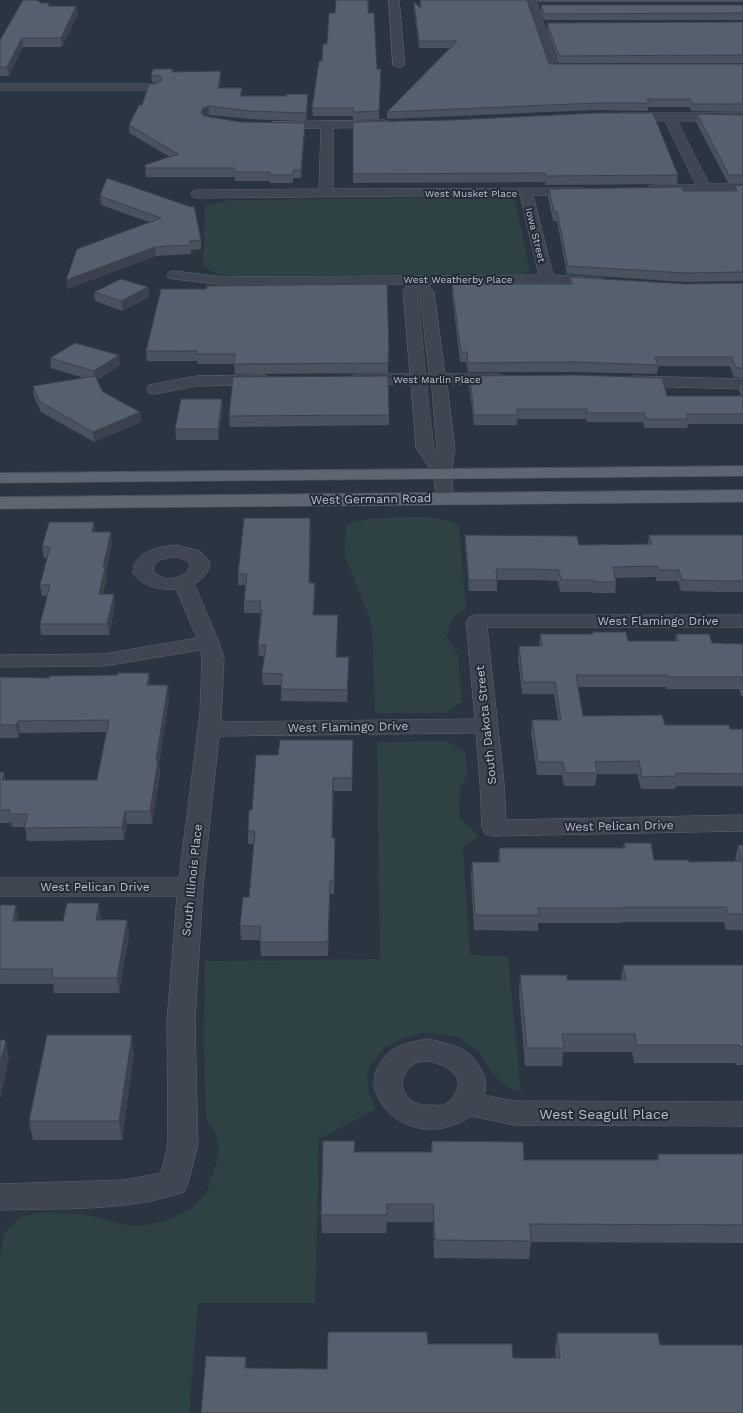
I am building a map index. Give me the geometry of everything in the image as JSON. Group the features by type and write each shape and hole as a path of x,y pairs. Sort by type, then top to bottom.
{"main road":[{"name":"West Germann Road","path":"0,478 743,471"},
{"name":"West Germann Road","path":"0,504 445,498 743,496"}],"street":[{"path":"394,0 399,65"},
{"path":"532,4 546,7"},
{"path":"532,4 543,25 553,68 590,68"},
{"path":"0,87 156,87"},
{"path":"610,116 743,116"},
{"path":"669,117 705,189"},
{"path":"265,125 327,126 397,124"},
{"path":"326,194 327,126"},
{"path":"638,189 743,188"},
{"name":"West Musket Place","path":"198,194 526,192 593,190"},
{"name":"Iowa Street","path":"526,192 547,279"},
{"name":"West Weatherby Place","path":"174,275 225,281 547,279 616,283"},
{"path":"442,474 425,448 410,292 417,280 427,292 437,379 440,389 446,449 442,474 445,498"},
{"name":"West Marlin Place","path":"340,380 513,379"},
{"path":"156,389 196,381 276,380"},
{"path":"622,380 743,384"},
{"name":"South Illinois Place","path":"0,1197 124,1193 173,1183 183,1145 180,1021 190,887 209,729 213,658 209,642 183,582"},
{"name":"West Flamingo Drive","path":"476,621 743,621"},
{"name":"South Dakota Street","path":"476,621 494,828"},
{"path":"0,661 104,660 209,642"},
{"name":"West Flamingo Drive","path":"209,729 486,726"},
{"name":"West Pelican Drive","path":"494,828 743,823"},
{"name":"West Pelican Drive","path":"0,887 190,887"},
{"name":"West Seagull Place","path":"467,1103 514,1113 743,1114"}],"shaded area":[{"path":"506,197 515,201 530,270 521,274 234,276 214,272 203,265 205,206 230,200"},
{"path":"419,517 443,519 459,526 466,608 452,620 447,637 458,655 462,702 446,713 375,713 372,624 344,553 346,525 376,518"},
{"path":"447,741 466,753 467,775 460,788 459,816 465,824 479,835 463,848 470,955 508,956 521,1092 510,1089 499,1080 492,1073 479,1052 457,1037 421,1033 385,1047 371,1065 367,1076 369,1094 376,1109 319,1139 315,1303 198,1303 189,1413 0,1413 0,1255 5,1231 22,1216 45,1212 81,1214 101,1218 119,1224 142,1226 164,1221 189,1210 206,1194 220,1152 215,1132 206,1120 204,1038 205,961 380,959 377,746 379,742"}],"building":[{"path":"23,0 36,0 40,3 49,3 48,6 76,6 61,38 22,38 7,67 0,67 0,40"},
{"path":"336,0 368,0 368,13 374,13 377,69 381,69 379,111 353,112 353,108 312,108 319,61 322,61 323,44 327,44 329,13 335,13"},
{"path":"420,0 527,0 549,64 743,64 743,104 692,104 690,99 647,99 649,103 596,103 387,112 457,41 419,41 414,2 421,8"},
{"path":"541,5 743,5 743,13 544,14"},
{"path":"743,22 743,55 559,56 547,23"},
{"path":"153,69 173,69 172,72 221,71 218,88 242,88 240,96 286,96 287,94 308,94 306,113 249,111 209,106 203,108 201,113 204,116 241,122 305,123 301,170 293,170 293,175 270,175 270,172 235,172 235,168 145,168 145,165 178,154 129,125 139,105 142,105 149,84 156,84 162,80 160,76 151,75"},
{"path":"596,113 653,113 678,175 546,176 545,173 353,174 353,122 451,120"},
{"path":"697,114 743,115 743,175 729,175"},
{"path":"107,178 191,207 194,206 201,240 190,241 190,245 155,247 66,280 77,249 161,218 100,196"},
{"path":"743,185 743,272 686,273 568,266 557,212 554,212 549,189 682,187 684,191 737,191 735,186"},
{"path":"570,277 686,284 743,283 743,368 736,368 732,357 655,357 658,365 576,362 468,363 467,352 461,352 452,284 572,284"},
{"path":"121,279 148,287 121,301 94,292"},
{"path":"387,284 388,363 234,364 235,354 196,354 197,351 146,351 161,289 206,289 207,286"},
{"path":"75,343 119,355 94,371 50,358"},
{"path":"576,375 662,378 667,396 743,396 743,414 687,414 688,419 646,419 645,413 587,413 587,409 517,409 518,415 474,415 470,376"},
{"path":"95,376 103,392 140,412 93,432 40,402 33,386"},
{"path":"388,376 389,415 229,416 233,377"},
{"path":"181,399 222,399 218,429 175,429"},
{"path":"244,518 310,518 309,583 315,583 313,615 338,615 336,657 349,657 347,690 281,689 282,674 262,673 266,645 258,645 262,610 260,610 261,601 244,601 247,574 238,574"},
{"path":"49,522 94,522 92,532 111,532 103,567 105,567 99,594 114,594 107,624 40,624 50,585 40,585 50,547 42,547"},
{"path":"465,535 577,536 579,545 652,544 649,535 743,535 743,581 682,580 679,570 658,570 657,566 613,567 616,582 561,580 559,570 534,569 496,569 497,580 469,580"},
{"path":"592,632 626,632 628,641 678,641 676,634 709,634 712,643 743,644 743,684 741,677 576,675 583,716 662,715 665,725 729,725 730,729 743,729 743,774 676,773 677,776 642,777 639,761 595,762 597,773 565,773 563,762 538,762 532,720 561,720 555,682 523,682 519,646 542,646 540,634 593,634"},
{"path":"118,673 149,673 147,685 168,685 156,760 158,760 150,811 125,811 122,827 24,828 28,814 9,814 10,810 0,810 0,772 4,772 2,780 97,780 109,720 18,721 16,725 0,725 0,677 49,678 49,676 118,675"},
{"path":"280,740 353,740 352,778 333,778 332,838 335,838 334,881 330,881 328,942 260,942 261,926 240,926 243,897 249,897 255,831 248,831 249,810 252,810 256,755 278,755"},
{"path":"624,843 651,843 654,860 689,860 689,862 742,861 738,845 743,845 743,914 728,914 726,907 624,907 538,908 539,915 475,915 472,862 500,862 499,848 625,848"},
{"path":"67,903 99,903 96,920 127,920 117,978 52,978 53,969 0,969 0,905 16,905 13,921 63,921"},
{"path":"623,965 743,965 743,1047 739,1047 739,1045 636,1045 635,1034 562,1034 564,1048 527,1048 520,975 567,975 567,980 626,980"},
{"path":"47,1035 132,1035 119,1121 29,1121"},
{"path":"0,1040 6,1040 0,1064"},
{"path":"323,1141 355,1141 354,1152 432,1152 432,1141 523,1142 524,1160 659,1160 658,1154 743,1154 743,1225 530,1224 531,1241 435,1240 433,1204 387,1204 387,1215 321,1215"},
{"path":"328,1332 427,1332 428,1344 512,1344 513,1358 560,1358 557,1333 658,1333 660,1345 743,1345 743,1413 201,1413 206,1356 246,1357 245,1368 327,1369"}]}
